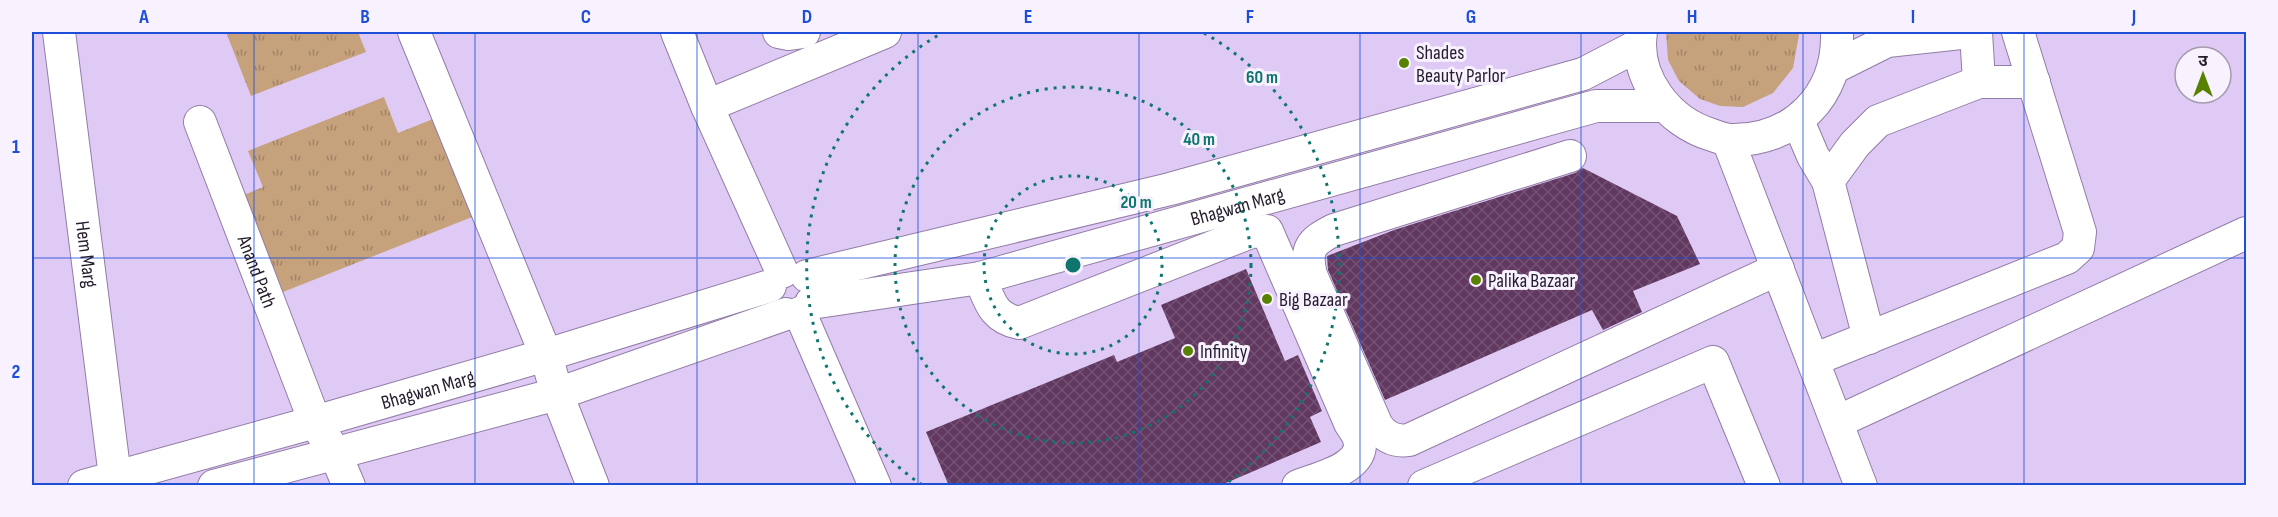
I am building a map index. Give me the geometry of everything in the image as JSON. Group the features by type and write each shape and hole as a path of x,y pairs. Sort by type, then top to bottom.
{"street":[{"name":"Hem Marg","path":"59,32 115,477"},
{"path":"414,32 546,355 557,394 593,486"},
{"path":"676,32 707,106 793,294 875,486"},
{"path":"779,32 789,34 804,32"},
{"path":"707,106 885,32"},
{"path":"1640,38 1646,78 1664,106 1695,130 1728,140 1768,136 1798,120 1827,87 1835,67 1837,32"},
{"path":"1835,67 1887,41 1970,32"},
{"path":"1976,32 1979,82"},
{"path":"1814,360 2067,258 2078,248 2080,232 2018,32"},
{"name":"Bhagwan Marg","path":"84,486 546,355 793,294 1583,74 1640,38"},
{"path":"1828,181 1856,144 1878,120 1979,82 2034,82"},
{"name":"Bhagwan Marg","path":"214,486 557,394 793,294 980,278 1596,106 1664,106"},
{"path":"1798,120 1813,156 1828,181 1869,338"},
{"name":"Anand Path","path":"200,123 315,422 335,453 349,486"},
{"path":"1728,140 1861,486"},
{"path":"1570,156 1334,230 1311,245 1308,253 1311,275 1377,426 1383,434 1401,441 1409,440 1779,269"},
{"path":"980,278 998,315 1019,323 1251,232 1267,231 1350,423 1359,438 1360,447 1356,458 1344,468 1298,486"},
{"path":"1837,422 2247,233"},
{"path":"1424,486 1713,362 1764,486"}],"green space":[{"path":"226,32 358,32 366,52 251,96"},
{"path":"1666,32 1798,32 1799,35 1793,68 1773,93 1743,107 1720,106 1700,99 1679,81 1668,60"},
{"path":"384,97 398,133 433,119 472,217 278,294 239,197 263,187 248,151"}],"building":[{"path":"1583,168 1677,216 1700,264 1633,291 1642,312 1603,330 1592,310 1385,400 1328,270 1327,256 1394,230 1575,173"},
{"path":"1246,269 1285,361 1298,355 1322,411 1310,417 1321,442 1219,486 949,486 926,432 1114,355 1117,362 1175,338 1161,305"}],"place":[{"name":"Shades Beauty Parlor","path":"1404,63"},
{"name":"Palika Bazaar","path":"1476,280"},
{"name":"Big Bazaar","path":"1267,299"},
{"name":"Infinity","path":"1188,351"}]}
